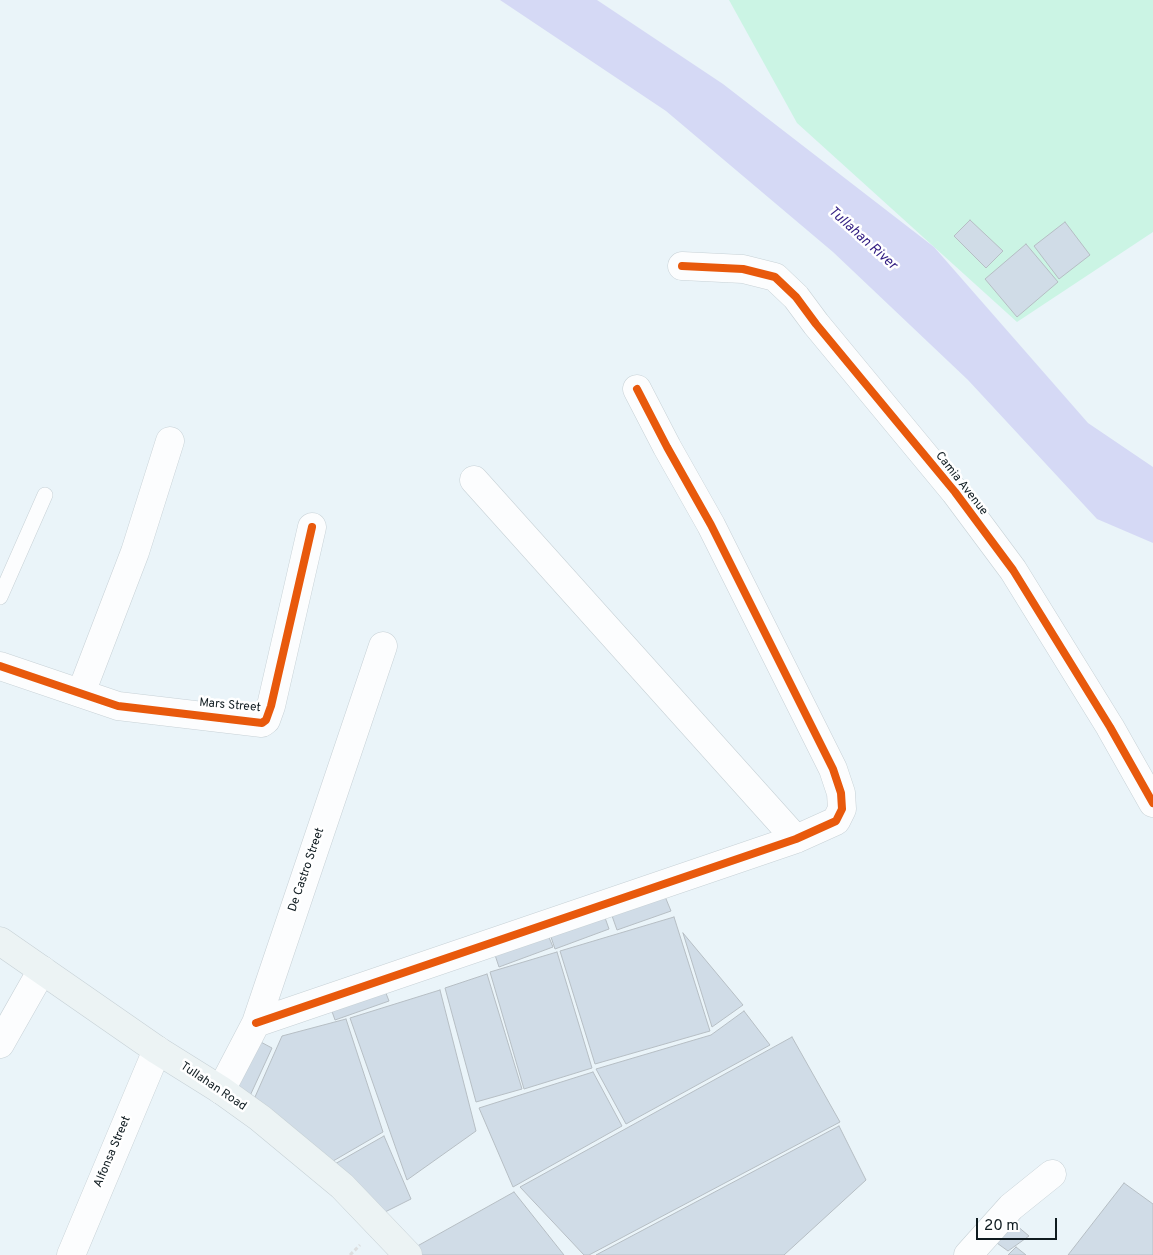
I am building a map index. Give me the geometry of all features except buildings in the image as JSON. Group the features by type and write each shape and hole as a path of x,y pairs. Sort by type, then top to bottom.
{"main road":[{"name":"Tullahan Road","path":"0,941 157,1050 221,1090 260,1118 342,1186 408,1255"}],"street":[{"name":"Camia Avenue","path":"682,266 742,269 775,277 796,297 816,324 955,492 1012,570 1110,727 1153,803"},
{"path":"256,1023 796,839 836,822 842,809 841,793 833,769 711,525 667,447 637,388"},
{"path":"81,693 135,552 170,440"},
{"path":"474,480 796,839"},
{"name":"Mars Street","path":"0,666 118,706 262,723 266,720 271,706 312,528"},
{"name":"De Castro Street","path":"221,1090 256,1023 383,646"},
{"path":"0,1044 42,970"},
{"name":"Alfonsa Street","path":"71,1255 157,1050"},
{"path":"968,1255 1011,1207 1052,1174"}],"lane":[{"path":"0,597 45,495"}],"green space":[{"path":"729,0 1153,0 1153,232 1017,322 797,123"}],"water":[{"name":"Tullahan River","path":"500,0 597,0 723,84 934,247 1088,423 1153,467 1153,543 1097,519 968,380 833,252 666,111"}],"cycle path":[{"path":"682,266 743,269 775,277 796,297 816,324 955,492 1013,570 1110,727 1153,803"},
{"path":"256,1023 796,839 836,821 842,809 841,793 833,769 711,525 637,389"},
{"path":"0,666 118,706 262,723 266,720 271,706 312,527"}]}
